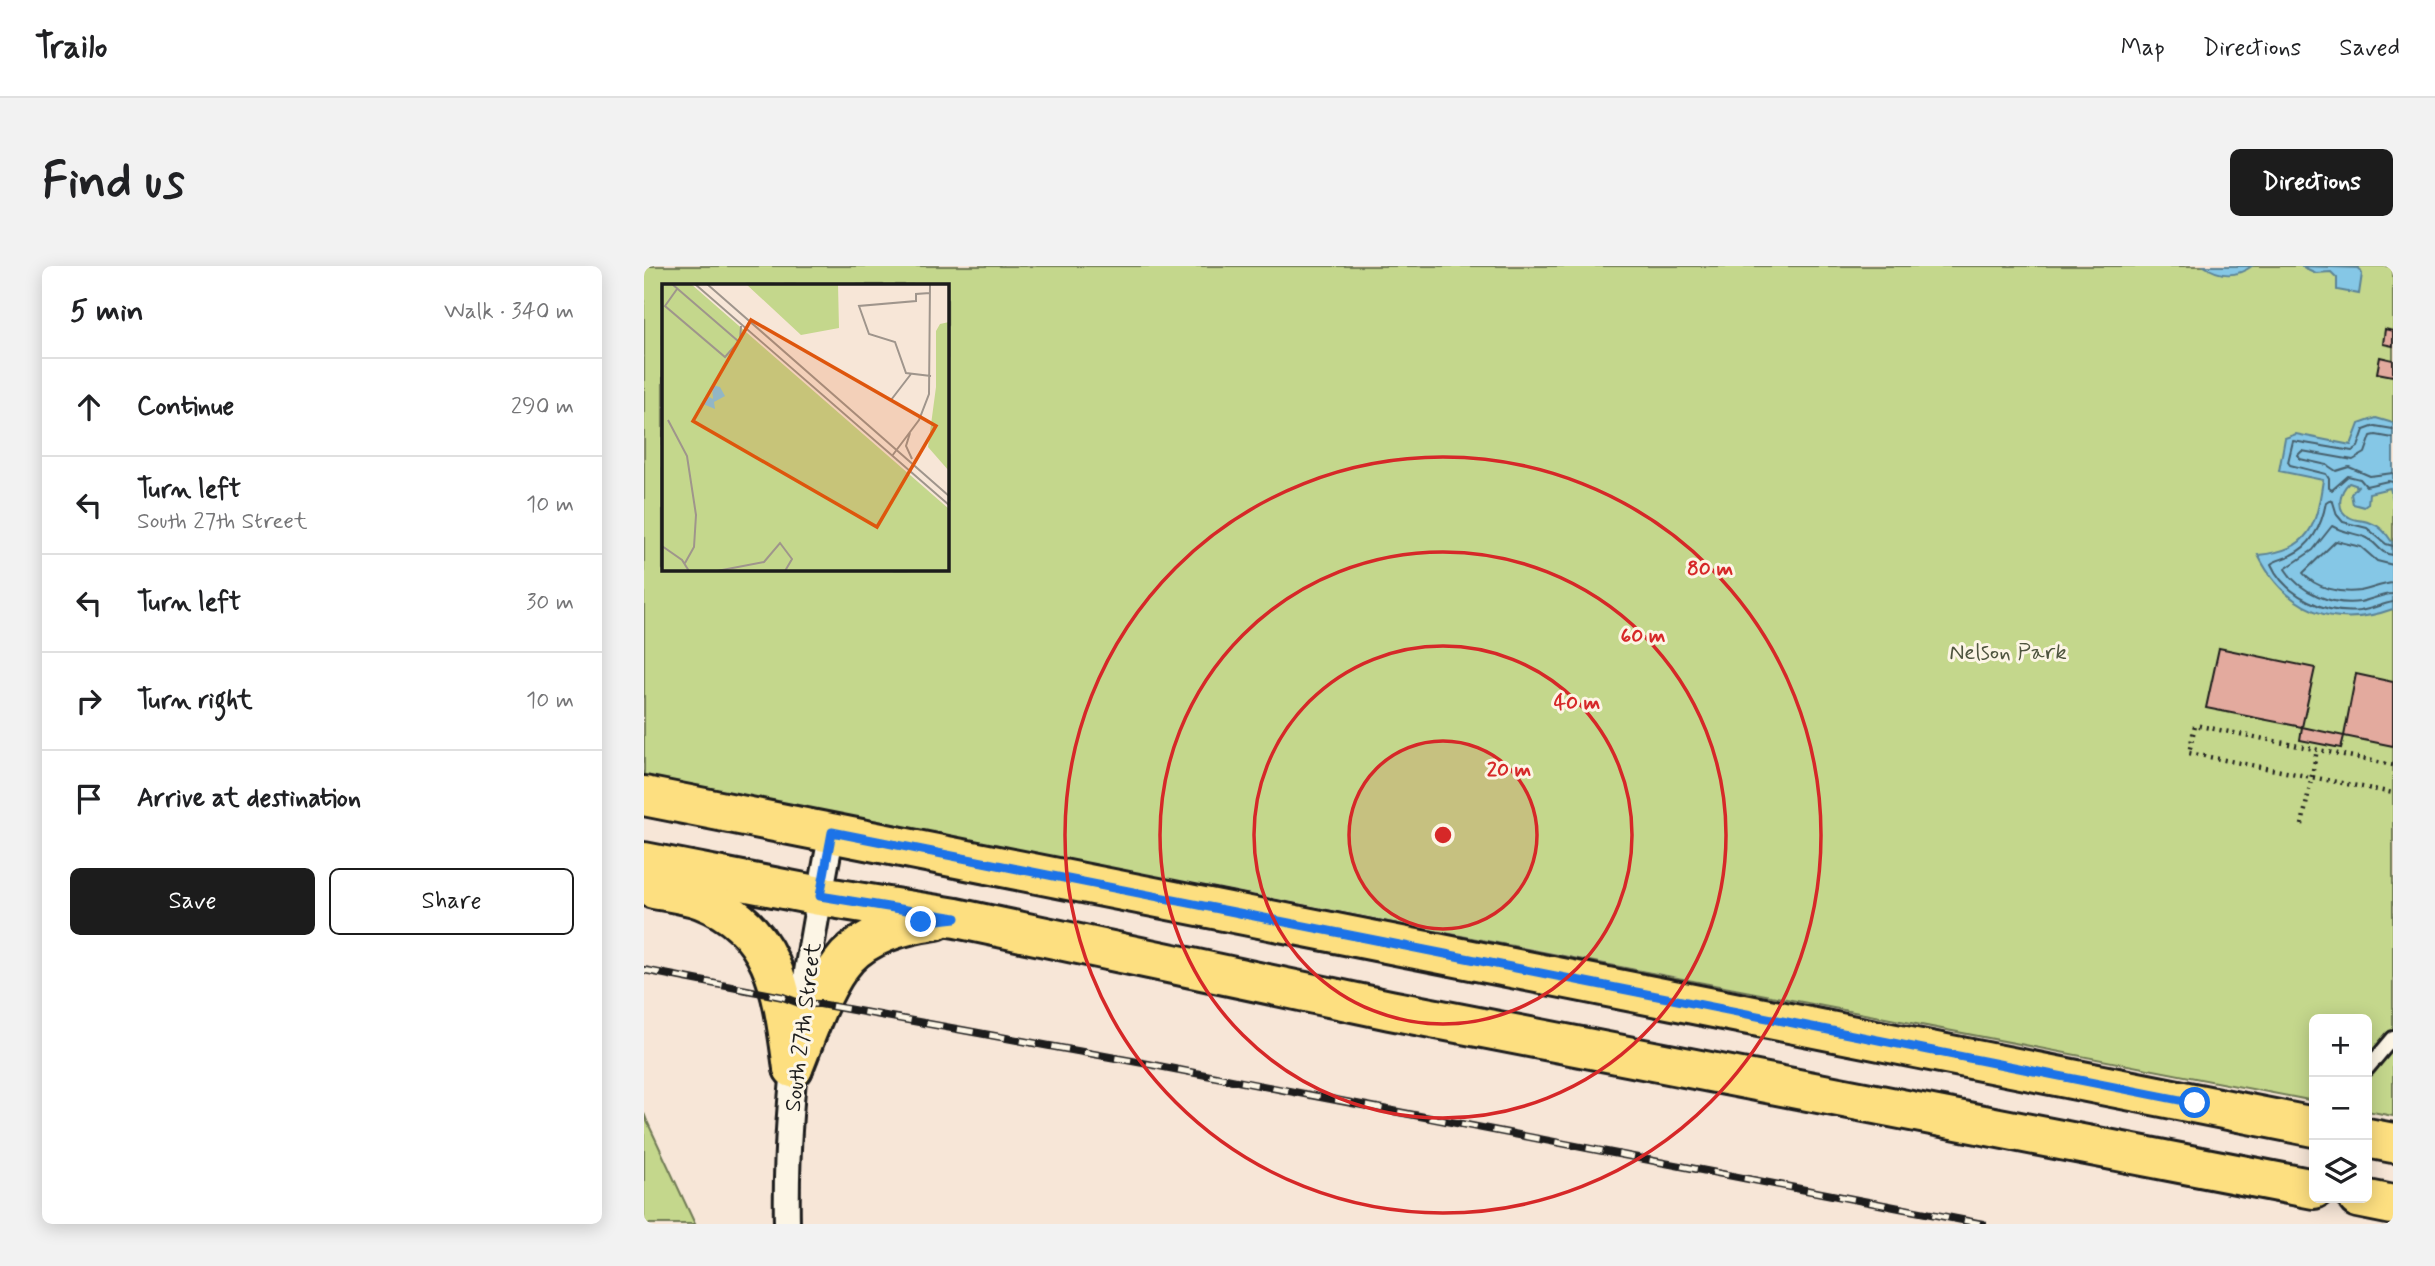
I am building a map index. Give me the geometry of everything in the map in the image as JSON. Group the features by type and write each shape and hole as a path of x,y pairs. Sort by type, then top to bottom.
{"main road":[{"path":"644,796 2297,1118"},
{"path":"644,862 820,896 956,918 1390,1010 2309,1188"},
{"path":"644,887 700,898 729,912 751,931 769,958 783,997 793,1068"},
{"path":"793,1068 825,995 848,956 868,940 894,929 921,922 956,918"},
{"path":"2372,1139 2393,1143"},
{"path":"2372,1201 2393,1205"}],"street":[{"name":"South 27th Street","path":"787,1224 787,1157 793,1068 832,832"}],"lane":[{"path":"2372,1063 2393,1038"}],"path":[{"path":"2393,765 2195,725 2189,754 2393,793"},
{"path":"2302,825 2318,750"}],"green space":[{"name":"Nelson Park","path":"644,266 2393,266 2393,1116 2372,1112 2372,1014 2309,1014 2309,1100 644,778"},
{"path":"644,1113 647,1121 695,1224 644,1224"}],"water":[{"path":"2204,266 2252,266 2228,274"},
{"path":"2301,266 2359,268 2362,274 2359,294 2337,290 2337,278 2331,272 2316,273"},
{"path":"2376,418 2393,423 2393,500 2390,488 2369,493 2368,504 2364,507 2353,504 2351,494 2358,486 2349,483 2341,495 2340,505 2349,517 2377,526 2392,542 2393,609 2372,615 2332,616 2314,611 2283,590 2258,555 2290,548 2300,541 2308,533 2317,510 2323,480 2279,471 2285,438 2296,434 2351,445 2359,424"}],"building":[{"path":"2385,329 2393,331 2393,346 2383,344"},
{"path":"2380,357 2393,360 2393,376 2377,373"},
{"path":"2219,648 2315,668 2302,727 2206,708"},
{"path":"2356,674 2393,682 2393,746 2344,736"},
{"path":"2302,727 2344,736 2341,748 2300,740"}],"railway":[{"path":"644,970 783,997 802,1004 820,1004 1143,1063 1983,1224"}],"route":[{"path":"921,922 956,918 820,896 832,832 2195,1103"}]}
